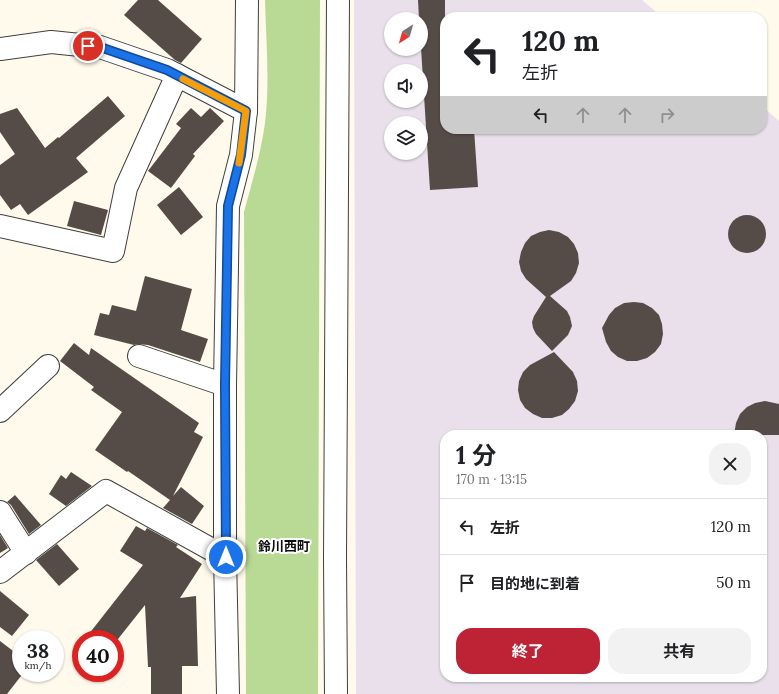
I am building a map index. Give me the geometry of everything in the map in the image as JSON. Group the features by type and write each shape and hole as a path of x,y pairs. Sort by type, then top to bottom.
{"street":[{"path":"228,694 225,385 228,206 241,155 246,111 247,0"},
{"path":"336,694 335,552 338,0"},
{"path":"0,49 51,42 100,47 167,70 246,111"},
{"path":"0,226 112,251 126,188 177,75"},
{"path":"139,356 225,385"},
{"path":"0,411 48,366"},
{"path":"0,572 106,491 226,557"},
{"path":"0,512 26,553"}],"shaded area":[{"path":"354,0 642,0 656,12 440,12 440,134 767,134 767,110 779,121 779,694 356,694"}],"green space":[{"path":"265,0 320,0 318,694 246,694 244,212 259,156 265,123 267,77"}],"building":[{"path":"138,0 158,0 202,39 181,63 175,60 124,15"},
{"path":"418,0 445,0 445,12 440,12 440,134 474,134 478,187 430,190 428,116 425,116 425,108 428,108 428,64 422,64 422,56 428,56 428,12 419,12"},
{"path":"108,96 125,116 76,158 88,172 28,215 20,204 11,210 0,195 0,165 15,154 0,132 0,114 17,108 45,148"},
{"path":"191,108 201,117 210,108 224,121 193,154 195,156 171,188 148,171 181,128 176,124"},
{"path":"179,187 203,217 181,235 157,205"},
{"path":"74,201 108,210 101,235 67,226"},
{"path":"743,215 751,215 761,220 765,227 765,241 761,248 751,253 743,253 733,248 731,245 728,238 728,230 733,220 736,218"},
{"path":"549,230 559,232 568,237 574,244 578,253 579,263 576,273 571,281 550,296 567,311 572,326 568,335 552,351 536,334 532,322 546,297 526,279 521,271 519,262 525,243 531,236"},
{"path":"145,276 192,289 181,330 208,339 200,362 148,345 134,345 94,335 100,313 109,315 112,305 136,311"},
{"path":"624,303 643,303 652,308 659,315 663,334 661,344 655,352 647,358 637,361 627,361 618,357 611,351 606,342 602,328 609,315 615,308"},
{"path":"74,343 89,355 91,348 199,423 194,432 203,437 173,496 181,487 204,506 192,524 163,508 170,500 95,450 122,412 91,390 94,387 60,361"},
{"path":"554,352 573,372 577,381 578,391 575,401 562,415 552,418 542,418 525,408 520,400 518,390 519,381 523,372 530,365"},
{"path":"765,401 779,404 779,435 767,435 767,430 735,430 740,414 747,407 755,403"},
{"path":"71,472 92,486 66,506 49,494 61,475 66,479"},
{"path":"15,495 41,525 29,534 11,505 7,502"},
{"path":"136,526 145,531 147,528 178,545 176,547 202,564 180,598 196,596 198,666 182,666 182,694 151,694 151,667 148,667 145,605 124,631 124,630 92,630 143,565 120,551"},
{"path":"0,535 8,548 0,553"},
{"path":"57,544 79,569 59,586 36,560"},
{"path":"0,591 29,615 17,630 12,630 12,636 0,627"},
{"path":"0,641 12,650 12,682 16,682 7,694 0,694"}],"slow traffic":[{"path":"183,79 246,111 239,163"}],"district":[{"name":"鈴川西町","path":"284,546"}],"route":[{"path":"88,46 100,47 167,70 246,111 241,155 228,206 225,385 226,557"}]}
